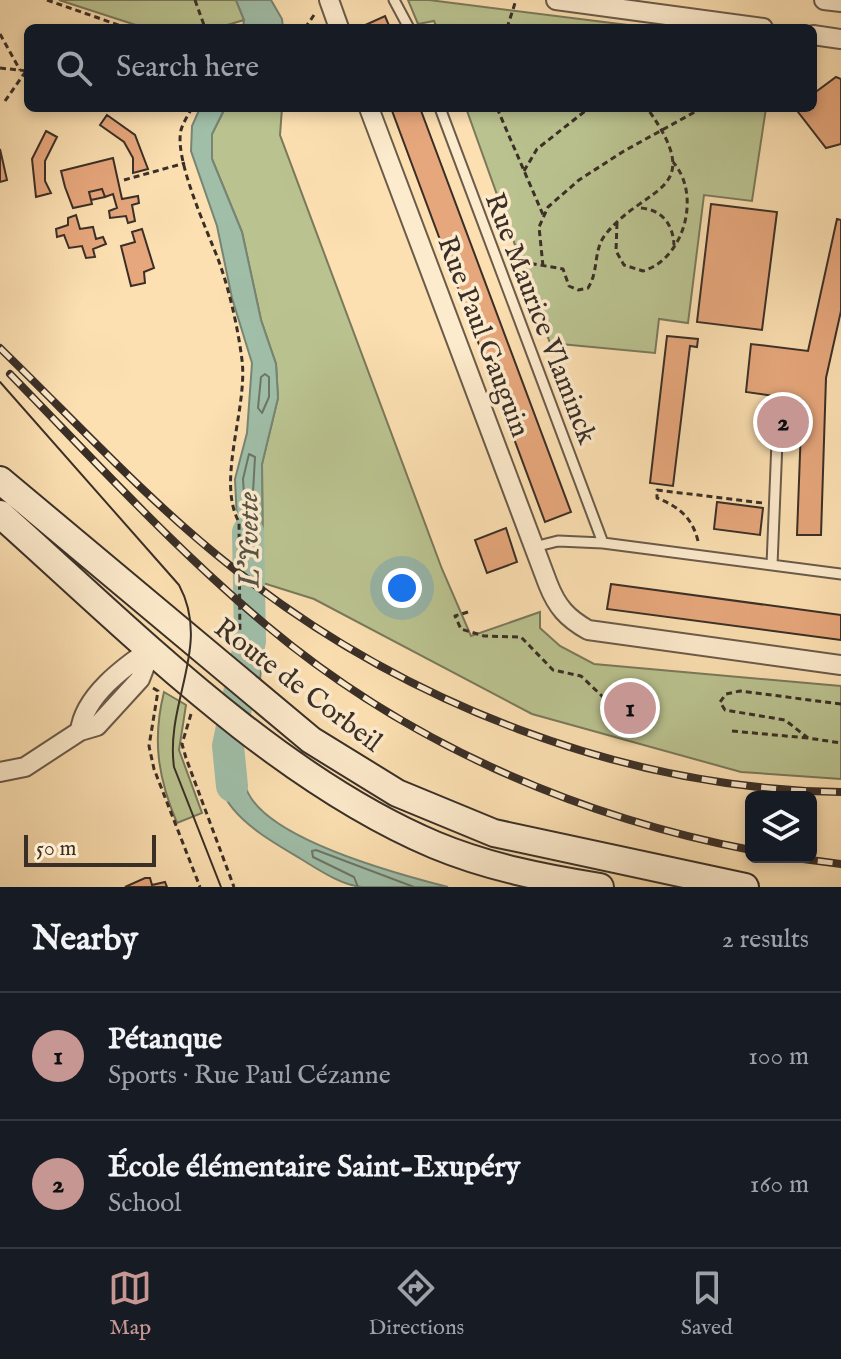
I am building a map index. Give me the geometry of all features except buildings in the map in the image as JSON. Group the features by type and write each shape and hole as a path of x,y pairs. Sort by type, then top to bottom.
{"main road":[{"name":"Route de Corbeil","path":"0,480 264,703 351,768 449,817 529,842 745,887"},
{"path":"0,514 152,648 208,705 326,786 385,822 437,846 520,873 600,887"},
{"path":"152,648 169,624"}],"street":[{"path":"329,0 338,24"},
{"path":"556,0 663,7 744,24"},
{"path":"824,0 841,2"},
{"path":"817,36 841,39"},
{"name":"Rue Paul Gauguin","path":"371,112 556,604 569,619 588,630 841,665"},
{"path":"0,772 25,767 80,731 97,726 140,679 152,648"}],"lane":[{"path":"394,0 407,24"},
{"name":"Rue Maurice Vlaminck","path":"442,112 603,543"},
{"path":"772,565 778,417"},
{"path":"534,547 558,541 603,543 841,574"}],"path":[{"path":"47,0 114,24"},
{"path":"195,0 204,24"},
{"path":"508,24 516,0"},
{"path":"0,34 24,70"},
{"path":"0,68 24,71"},
{"path":"5,101 24,72"},
{"path":"190,112 180,132 185,163 198,213 219,261 242,360 233,511 239,522 240,643 235,644"},
{"path":"499,112 544,217"},
{"path":"523,173 537,149 584,112"},
{"path":"617,223 616,251 624,265 647,270 664,262 684,227 687,202 685,183 650,112"},
{"path":"543,266 539,227 548,207 579,180 695,112"},
{"path":"496,257 563,269 569,286 578,290 588,288 595,278 598,246 617,223 663,188 672,161"},
{"path":"124,180 185,163"},
{"path":"639,207 652,209 664,217 673,230 674,249"},
{"path":"699,555 696,531 686,515 678,507 657,498 657,490 775,505"},
{"path":"468,612 455,616 461,629 484,636 521,637 553,670 581,676 603,697 659,713"},
{"path":"158,691 149,746 154,769 200,887"},
{"path":"808,738 785,720 725,710 720,702 726,694 740,691 841,704"},
{"path":"208,705 182,744 234,887"},
{"path":"732,731 841,743"}],"shaded area":[{"path":"59,0 236,0 244,20 230,24 133,24"},
{"path":"408,0 620,24 435,24 434,21 418,24"},
{"path":"223,112 282,112 280,135 442,569 471,636 540,612 540,628 560,646 594,664 841,686 841,779 741,772 532,714 314,599 263,583 262,464 278,398 276,364 261,320 242,232 212,159 212,134"},
{"path":"467,112 765,112 752,201 704,195 688,323 659,319 655,353 550,343"},
{"path":"164,692 186,705 179,750 202,813 177,823 165,790 159,759 158,726"}],"water":[{"path":"236,0 271,0 283,24 244,24"},
{"path":"198,112 223,112 212,134 212,159 242,232 261,320 276,364 278,398 262,464 263,583 239,564 235,479 247,433 252,363 232,298 217,226 191,151 192,126"},
{"path":"240,613 263,631 260,682 238,663"},
{"path":"220,735 238,750 243,781 251,798 287,829 371,865 448,887 354,886 323,872 265,837 235,811 225,796 218,779 216,759"}],"pier":[{"path":"236,510 242,523 243,572 236,567 233,512"},
{"path":"237,611 244,611 244,647 237,646"}],"waterway":[{"name":"L'Yvette","path":"232,786 228,746 250,641 248,532"}],"tram line":[{"path":"0,382 179,585 188,608 191,630 190,652 173,743 174,767 221,887"}],"railway":[{"path":"0,348 142,489 202,543 299,616 369,660 519,730 598,755 678,775 759,787 841,792"},
{"path":"10,374 232,596 319,667 375,704 433,738 556,794 620,817 745,849"},
{"path":"817,861 841,864"}],"place":[{"name":"École élémentaire Saint-Exupéry","path":"783,422"},
{"name":"Pétanque","path":"630,708"}]}
